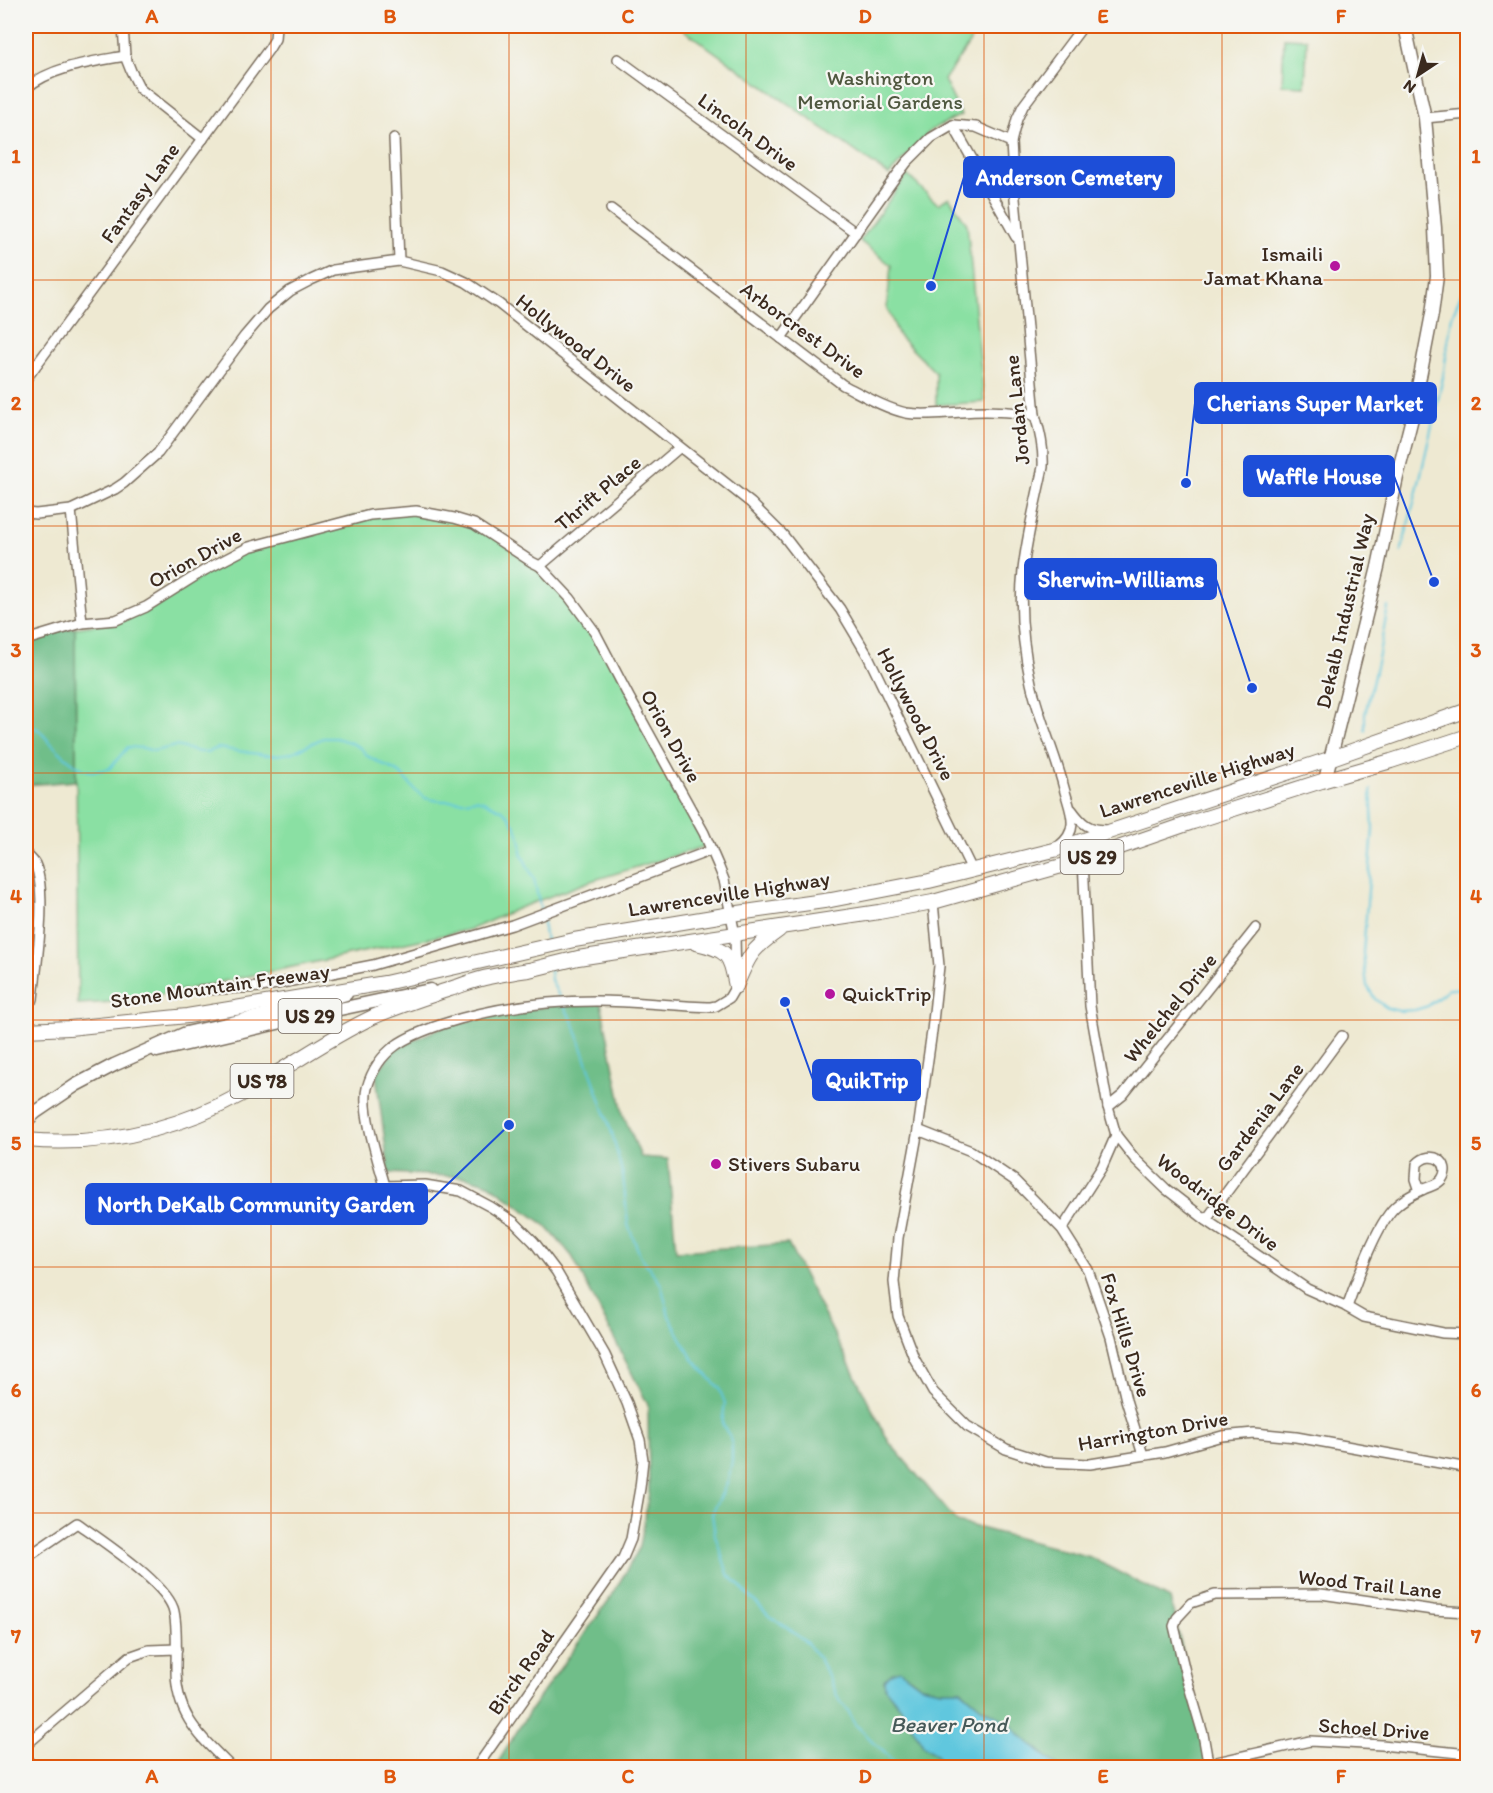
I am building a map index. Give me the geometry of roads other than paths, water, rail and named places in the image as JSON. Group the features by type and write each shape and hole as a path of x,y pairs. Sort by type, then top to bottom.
{"highway":[{"name":"US 29","path":"1329,759 1467,710"},
{"name":"US 29","path":"1325,780 1467,736"},
{"name":"Lawrenceville Highway","path":"385,983 574,940 831,900 929,881 1054,850 1329,759"},
{"name":"Lawrenceville Highway","path":"487,977 578,958 933,902 1083,861 1325,780"},
{"path":"736,986 746,962 757,945 782,927"},
{"path":"689,941 711,947 728,956 736,986"},
{"name":"US 78","path":"26,1140 84,1142 118,1138 160,1128 201,1114 243,1093 340,1034 374,1017 487,977"},
{"name":"Stone Mountain Freeway","path":"26,1030 187,1016 385,983"}],"main road":[{"name":"Dekalb Industrial Way","path":"1325,780 1412,418 1437,276 1425,118 1405,26"},
{"name":"Lawrenceville Highway","path":"133,1057 487,977"},
{"name":"Lawrenceville Highway","path":"26,1122 36,1112 76,1085 186,1033 299,1008 385,983"},
{"path":"26,1760 30,1767"}],"street":[{"path":"123,26 126,56 140,89 203,139"},
{"name":"Fantasy Lane","path":"26,379 269,49 275,39 276,26"},
{"name":"Jordan Lane","path":"1054,850 1067,839 1073,829 1062,779 1032,687 1024,634 1023,570 1043,467 1042,438 1035,414 1011,142 1023,106 1083,26"},
{"path":"26,88 47,75 76,65 126,56"},
{"name":"Lincoln Drive","path":"618,59 856,233"},
{"path":"1425,118 1467,114"},
{"path":"781,338 907,162 931,138 953,125 976,127 1011,142"},
{"path":"953,125 1019,242"},
{"path":"394,138 399,261"},
{"name":"Arborcrest Drive","path":"611,209 843,384 880,404 905,412 929,415 963,411 1035,414"},
{"name":"Hollywood Drive","path":"26,513 71,510 115,489 158,453 244,337 268,309 290,291 333,270 399,261 442,271 466,282 499,304 751,503 806,562 840,609 868,656 972,870"},
{"name":"Thrift Place","path":"540,566 679,448"},
{"path":"71,510 82,623"},
{"name":"Orion Drive","path":"26,640 82,623 116,620 146,607 205,570 249,547 370,515 416,511 474,524 540,566 570,598 595,632 704,833 724,880 735,934 736,986"},
{"name":"Jordan Lane","path":"1069,806 1085,826 1098,830 1115,830"},
{"path":"201,990 261,987 373,965 512,925 712,850"},
{"path":"26,854 34,862 39,877 40,910 33,999"},
{"name":"Woodridge Drive","path":"1083,861 1090,1006 1108,1107 1116,1135 1135,1160 1166,1189 1206,1220 1307,1289 1364,1317 1443,1333 1467,1334"},
{"name":"Harrington Drive","path":"933,902 939,966 918,1130 898,1238 894,1282 898,1316 914,1358 933,1392 967,1426 1006,1449 1046,1462 1090,1464 1165,1452 1222,1436 1254,1433 1296,1437 1467,1468"},
{"name":"Whelchel Drive","path":"1108,1107 1123,1095 1256,928"},
{"name":"Birch Road","path":"476,1767 623,1558 631,1539 640,1488 643,1460 640,1440 627,1403 605,1355 556,1270 534,1242 514,1222 461,1191 425,1185 385,1186 371,1136 366,1091 381,1060 395,1045 416,1034 472,1015 534,1005 597,1001 711,1007 729,998 736,986"},
{"name":"Gardenia Lane","path":"1206,1220 1342,1036"},
{"name":"Fox Hills Drive","path":"918,1130 971,1151 1014,1180 1062,1229 1088,1270 1111,1337 1126,1400 1143,1455"},
{"path":"1062,1229 1102,1167 1116,1135"},
{"path":"1347,1307 1385,1218 1395,1207 1420,1191"},
{"path":"26,1558 77,1523 144,1573 159,1587 172,1607 177,1649 176,1670 182,1711 198,1734 232,1767"},
{"name":"Wood Trail Lane","path":"1209,1766 1203,1734 1174,1626 1177,1618 1191,1603 1215,1595 1321,1594 1433,1610 1467,1612"},
{"path":"26,1745 129,1657 148,1650 177,1649"},
{"name":"Schoel Drive","path":"1209,1766 1310,1741 1382,1745 1467,1754"}],"water":[{"name":"Beaver Pond","path":"899,1670 921,1686 941,1690 961,1690 981,1707 1008,1722 1021,1736 1059,1767 942,1767 937,1756 923,1745 902,1709 885,1688 884,1680"}],"waterway":[{"path":"1401,552 1443,377 1452,316 1467,281 1468,266"},
{"path":"1365,730 1365,714 1388,607"},
{"path":"26,726 38,729 69,760 92,771 109,769 128,747 154,751 176,746 199,752 208,752 218,748 277,755 291,753 323,738 336,738 349,742 361,748 367,756 400,773 425,798 439,801 476,799 502,810 509,816 521,842 521,853 534,879 541,911"},
{"path":"1371,790 1373,829 1363,953 1367,986 1375,999 1387,1008 1399,1011 1428,1006 1449,989 1468,988"},
{"path":"542,917 546,941"},
{"path":"550,970 551,980 560,998"},
{"path":"564,1006 574,1024 612,1133 623,1176 628,1225 640,1255 661,1284 669,1316 692,1358 719,1388 725,1403 722,1423 732,1441 732,1461 728,1481 712,1514 715,1535 728,1574 770,1617 808,1644 818,1657 838,1698 854,1723 900,1768"}],"place":[{"name":"Ismaili Jamat Khana","path":"1335,266"},
{"name":"Anderson Cemetery","path":"931,286"},
{"name":"Cherians Super Market","path":"1186,483"},
{"name":"Waffle House","path":"1434,582"},
{"name":"Sherwin-Williams","path":"1252,688"},
{"name":"QuickTrip","path":"830,994"},
{"name":"QuikTrip","path":"785,1002"},
{"name":"North DeKalb Community Garden","path":"509,1125"},
{"name":"Stivers Subaru","path":"716,1164"}],"park label":[{"name":"Washington Memorial Gardens","path":"880,90"}]}
